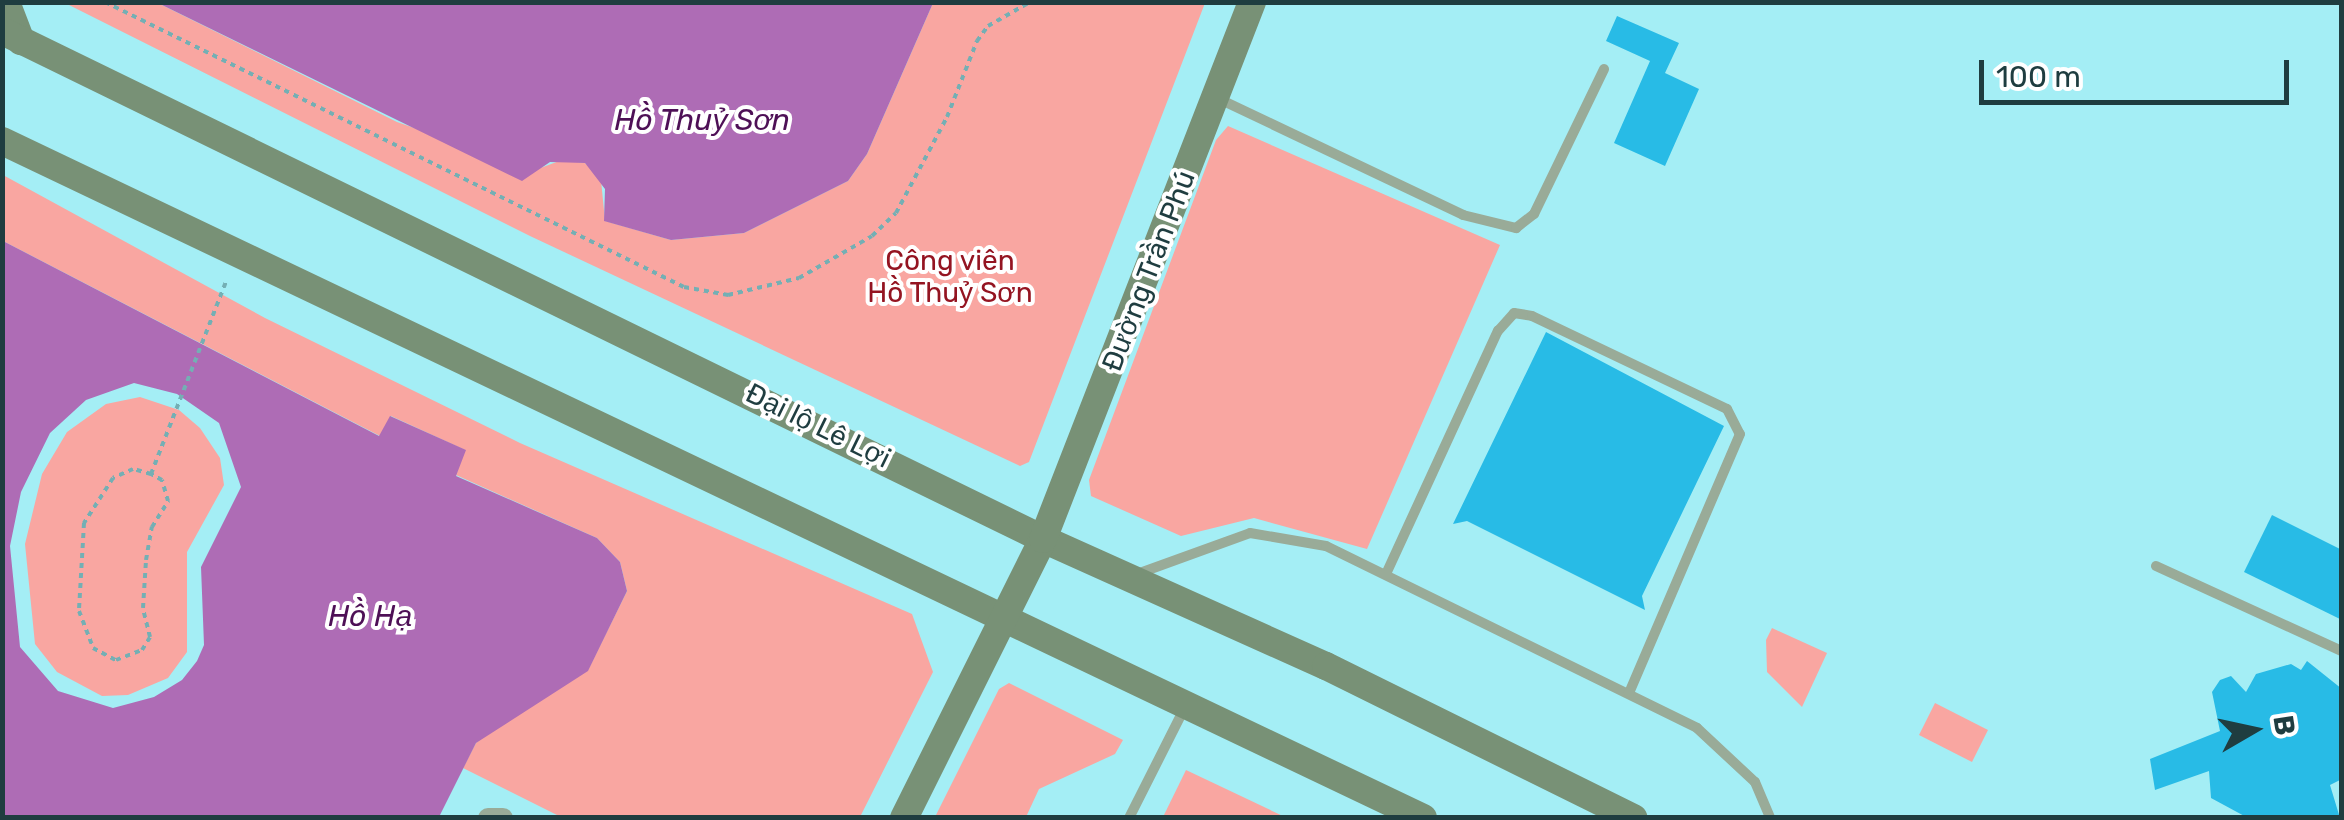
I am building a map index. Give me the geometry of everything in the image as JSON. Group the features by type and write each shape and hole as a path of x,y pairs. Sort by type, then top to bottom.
{"main road":[{"path":"6,2 12,36"},
{"name":"Đường Trần Phú","path":"904,818 1000,617 1044,539 1252,2"},
{"name":"Đại lộ Lê Lợi","path":"12,36 1044,539 1133,575 1634,818"},
{"path":"2,141 1423,818"}],"street":[{"path":"488,818 502,818"}],"lane":[{"path":"1214,97 1463,215 1516,228 1534,214 1604,69"},
{"path":"1386,574 1498,331 1514,313 1532,316 1709,401 1734,415 1740,434 1629,693"},
{"path":"1133,575 1250,533 1298,538 1386,574 1629,693 1716,742 1755,782 1770,818"},
{"path":"2156,566 2342,651"},
{"path":"1129,818 1186,703"}],"path":[{"path":"105,2 684,287 728,294 799,278 872,236 896,213 947,117 976,41 988,26 1030,2"},
{"path":"150,474 226,282"},
{"path":"133,469 150,474 162,480 168,501 152,527 146,560 143,608 150,637 142,650 116,660 94,648 82,622 77,596 84,522 113,478 133,469"}],"green space":[{"name":"Công viên Hồ Thuỷ Sơn","path":"65,3 158,3 397,122 535,170 562,160 585,163 601,180 605,221 671,240 744,233 848,181 867,154 933,3 1205,3 1029,462 1020,466 530,236"},
{"path":"1228,126 1500,245 1367,549 1254,518 1181,536 1091,496 1089,480 1216,140"},
{"path":"3,175 265,318 520,443 912,614 933,672 860,817 561,817 463,768 476,743 501,722 588,670 627,591 620,562 597,538 456,475 465,450 391,416 380,436 3,241"},
{"path":"140,397 179,410 200,428 220,458 224,485 187,552 187,652 168,678 128,695 102,696 57,672 35,644 25,544 42,474 67,432 106,404"},
{"path":"1772,628 1827,653 1802,707 1767,672 1766,640"},
{"path":"1009,683 1123,740 1115,754 1039,789 1026,817 935,817 999,689"},
{"path":"1935,703 1988,730 1972,762 1919,735"},
{"path":"1186,770 1285,817 1163,817"}],"water":[{"name":"Hồ Thuỷ Sơn","path":"158,3 933,3 867,154 848,181 744,233 671,240 604,221 605,189 585,163 550,162 522,181"},
{"name":"Hồ Hạ","path":"3,241 379,436 390,416 466,450 456,476 597,538 620,562 627,591 588,671 476,743 439,817 3,817","holes":["134,383 177,394 219,423 241,487 201,567 204,645 197,661 182,680 154,697 113,708 58,691 20,647 10,546 21,492 50,433 86,400"]}],"building":[{"path":"1617,16 1679,43 1665,73 1699,89 1665,166 1614,143 1650,61 1606,41"},
{"path":"1546,332 1724,426 1642,596 1645,610 1467,521 1453,524"},
{"path":"2272,515 2342,550 2342,620 2244,572"},
{"path":"2307,661 2342,689 2342,779 2330,785 2340,818 2248,818 2211,798 2209,771 2155,790 2150,759 2220,731 2212,692 2220,680 2231,676 2246,692 2256,674 2291,664 2301,670"}]}
